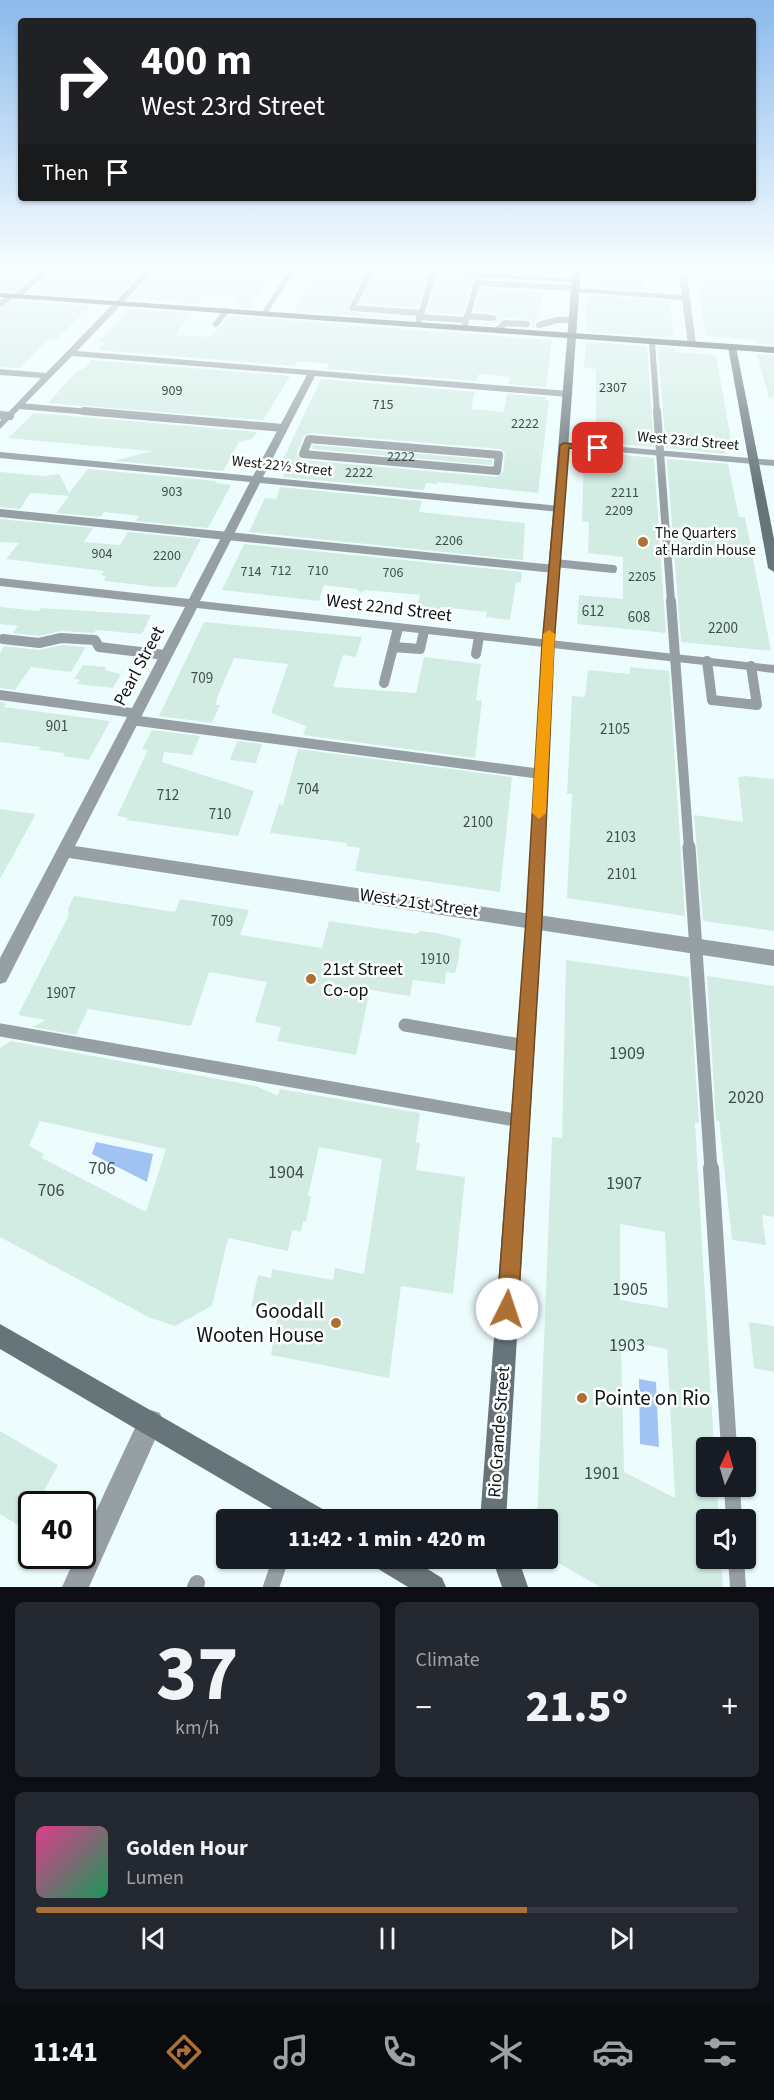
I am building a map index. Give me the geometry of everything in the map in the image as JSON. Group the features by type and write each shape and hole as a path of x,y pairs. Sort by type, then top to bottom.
{"main road":[{"path":"647,341 774,350"}],"street":[{"path":"0,426 5,416 19,406 81,341"},
{"name":"Rio Grande Street","path":"493,1509 526,1046 548,645 571,341"},
{"path":"732,347 774,568"},
{"path":"69,353 568,394"},
{"path":"0,372 48,376"},
{"name":"Pearl Street","path":"0,976 255,479 312,373"},
{"name":"West 23rd Street","path":"564,445 774,463"},
{"name":"West 22½ Street","path":"0,454 560,509"},
{"name":"West 22nd Street","path":"0,582 774,669"},
{"path":"0,695 133,716"},
{"name":"West 21st Street","path":"64,852 534,920 774,958"},
{"path":"0,1336 151,1422 294,1509"},
{"path":"75,1587 151,1422"},
{"path":"509,1569 515,1587"},
{"path":"396,1572 433,1587"}],"lane":[{"path":"652,342 696,946 728,1437"},
{"path":"19,406 283,428"},
{"path":"309,439 392,446 499,455 497,471 303,454 309,439"},
{"path":"386,462 392,446"},
{"path":"0,513 555,566 613,569"},
{"path":"384,683 398,628"},
{"path":"393,647 420,649 424,631"},
{"path":"476,654 479,637"},
{"path":"3,639 39,643 61,638 95,640 99,647 165,655"},
{"path":"706,661 712,700 758,705 751,666"},
{"path":"133,716 541,774"},
{"path":"405,1025 526,1046"},
{"path":"0,1030 521,1121"},
{"path":"271,1587 277,1569"},
{"path":"737,1569 738,1587"}],"water":[{"path":"96,1142 153,1154 147,1182 92,1154"},
{"path":"639,1379 656,1382 659,1447 640,1444"}],"building":[{"path":"0,341 47,341 20,368 0,367"},
{"path":"552,341 546,387 508,384 510,377 479,374 477,381 326,369 329,364 298,361 295,366 98,350 104,342 98,342"},
{"path":"754,341 774,341 774,345"},
{"path":"586,342 647,346 654,447 596,442 596,369 584,368"},
{"path":"658,347 675,348 675,352 716,355 733,451 725,450 726,454 666,448"},
{"path":"757,354 774,355 774,397 769,398"},
{"path":"91,360 290,376 263,420 48,403 75,373 86,367"},
{"path":"321,379 475,392 471,409 504,412 507,394 545,397 545,400 549,401 538,493 438,482 437,484 426,483 424,490 283,477 285,471 278,470","holes":["310,433 500,449 505,453 503,472 496,477 302,460 298,457 297,452 304,436"]},
{"path":"34,413 257,432 252,439 239,442 223,471 114,461 151,451 8,438"},
{"path":"313,445 492,460 492,465 312,449"},
{"path":"596,452 654,458 666,633 577,624 579,595 623,599 623,557 588,553 589,522 582,521 584,455 596,457"},
{"path":"667,459 728,464 739,517 745,517 771,651 681,642"},
{"path":"88,469 217,481 216,483 231,485 208,528 135,521 139,516 104,512 101,517 56,513 69,496 30,493 20,509 0,507 0,472 43,476 59,474 69,493"},
{"path":"280,487 422,501 419,512 525,523 523,560 249,532 265,498 276,499"},
{"path":"0,519 93,528 84,542 120,545 128,532 201,539 176,587 158,587 103,581 106,576 101,575 104,571 6,559 19,543 0,542"},
{"path":"244,544 522,572 521,583 516,582 510,620 486,617 487,612 441,607 440,610 416,608 420,595 365,590 361,593 356,589 324,585 319,601 222,590"},
{"path":"0,607 39,611 41,608 151,615 142,634 96,630 94,633 61,631 39,636 13,633 18,626 0,624"},
{"path":"204,622 362,637 356,657 343,655 333,687 416,693 424,657 481,664 476,700 482,701 475,758 303,735 306,726 271,713 288,664 234,658 217,698 216,705 220,705 212,723 159,716"},
{"path":"62,645 86,647 71,672 31,667 15,690 0,688 0,653 4,646 39,650"},
{"path":"83,665 106,667 105,670 121,674 113,688 77,684 80,680 74,679"},
{"path":"630,667 669,671 685,916 567,898 572,794 567,794 572,696 585,697 588,670 630,674"},
{"path":"0,702 7,703 4,707 110,721 89,760 63,756 65,753 39,750 40,747 0,742"},
{"path":"152,730 200,736 192,755 164,752 162,762 254,791 238,836 126,820 128,818 117,816 148,750 142,749"},
{"path":"237,741 262,744 256,763 230,760"},
{"path":"298,749 512,777 500,892 355,871 360,848 346,846 347,843 270,833 279,804 283,805"},
{"path":"738,777 774,779 774,931 703,921 694,815 743,822"},
{"path":"0,809 36,814 0,879"},
{"path":"74,896 175,912 180,899 249,910 240,935 322,948 329,921 416,934 420,931 437,933 461,939 458,962 455,973 446,972 445,984 413,980 410,996 370,990 356,1055 277,1041 281,1027 255,1022 267,982 209,972 191,1026 88,1009 76,1035 33,1027 45,1020 18,1015 68,917 69,911 67,911"},
{"name":"Pointe on Rio","path":"566,960 689,977 699,1123 695,1123 713,1437 696,1437 696,1497 718,1497 718,1509 696,1509 696,1569 722,1569 723,1587 600,1587 558,1563 558,1509 537,1509 552,1137 562,1138","holes":["620,1224 665,1232 668,1308 620,1300","621,1341 667,1349 675,1498 624,1472"]},
{"path":"707,976 774,986 774,1217 762,1215 766,1245 732,1240 719,1121 716,1121"},
{"path":"11,1041 256,1086 278,1096 280,1089 420,1113 416,1142 420,1143 416,1170 465,1177 453,1294 401,1286 389,1378 271,1355 278,1312 251,1307 258,1275 271,1278 272,1269 333,1280 335,1268 364,1274 382,1159 319,1147 308,1196 311,1196 306,1222 303,1221 301,1232 292,1230 288,1251 228,1238 212,1306 175,1326 148,1317 0,1237 0,1048","holes":["40,1121 166,1149 146,1212 42,1158 44,1154 29,1146"]},
{"path":"749,1322 774,1326 774,1372 754,1368"},
{"path":"0,1431 58,1465 44,1491 18,1491 18,1525 0,1514"}],"slow traffic":[{"path":"539,813 549,634"}],"place":[{"name":"The Quarters at Hardin House","path":"643,542"},
{"name":"21st Street Co-op","path":"311,979"},
{"name":"Goodall Wooten House","path":"336,1323"},
{"name":"Pointe on Rio","path":"582,1398"}],"route":[{"path":"507,1309 534,920 548,645 564,445 598,448"}]}
